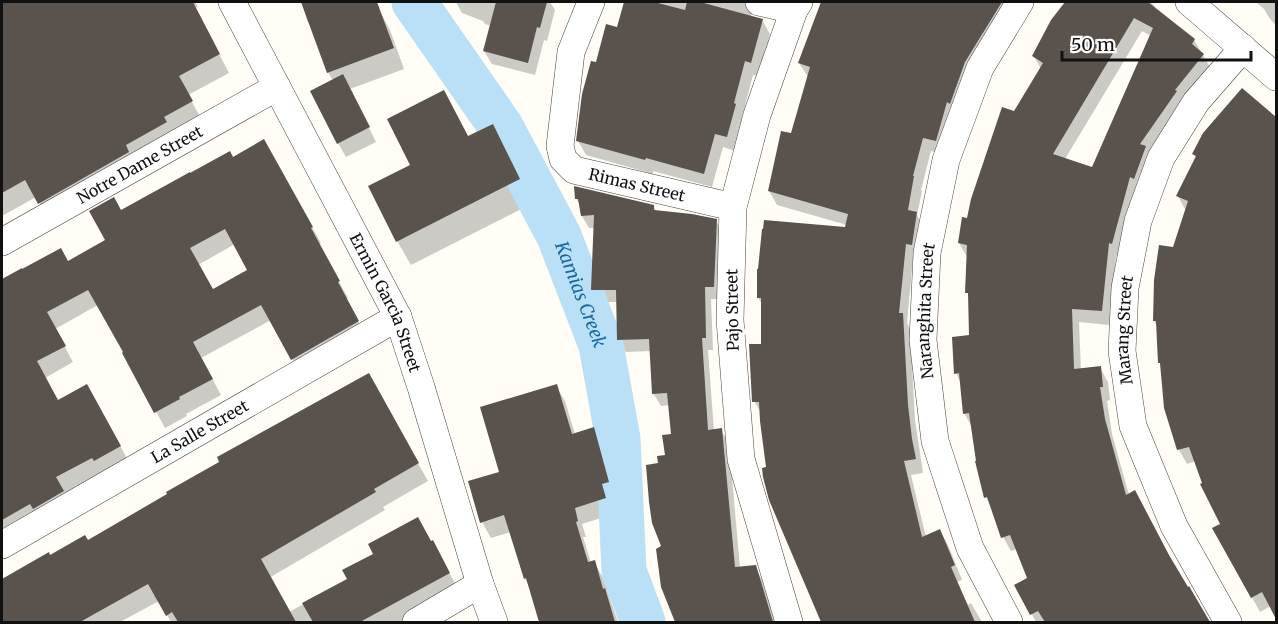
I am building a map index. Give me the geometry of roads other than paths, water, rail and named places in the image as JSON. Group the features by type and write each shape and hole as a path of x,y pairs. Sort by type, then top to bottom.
{"street":[{"name":"Ermin Garcia Street","path":"232,2 398,317 480,584 494,622"},
{"name":"Rimas Street","path":"591,2 571,52 560,146 563,159 574,170 733,207"},
{"path":"759,2 796,6"},
{"name":"Naranghita Street","path":"1009,622 970,548 936,441 923,340 927,253 946,159 980,68 1020,2"},
{"path":"1190,2 1276,77"},
{"name":"Pajo Street","path":"789,622 741,459 730,320 733,207 757,114 796,6"},
{"name":"Marang Street","path":"1228,622 1174,526 1133,426 1122,351 1125,288 1138,221 1161,158 1196,102 1243,48"},
{"name":"Notre Dame Street","path":"2,242 277,87"},
{"name":"La Salle Street","path":"2,545 398,317"},
{"path":"416,622 480,584"}],"waterway":[{"name":"Kamias Creek","path":"414,2 501,127 559,236 601,345 618,439 624,571 643,622"}]}
